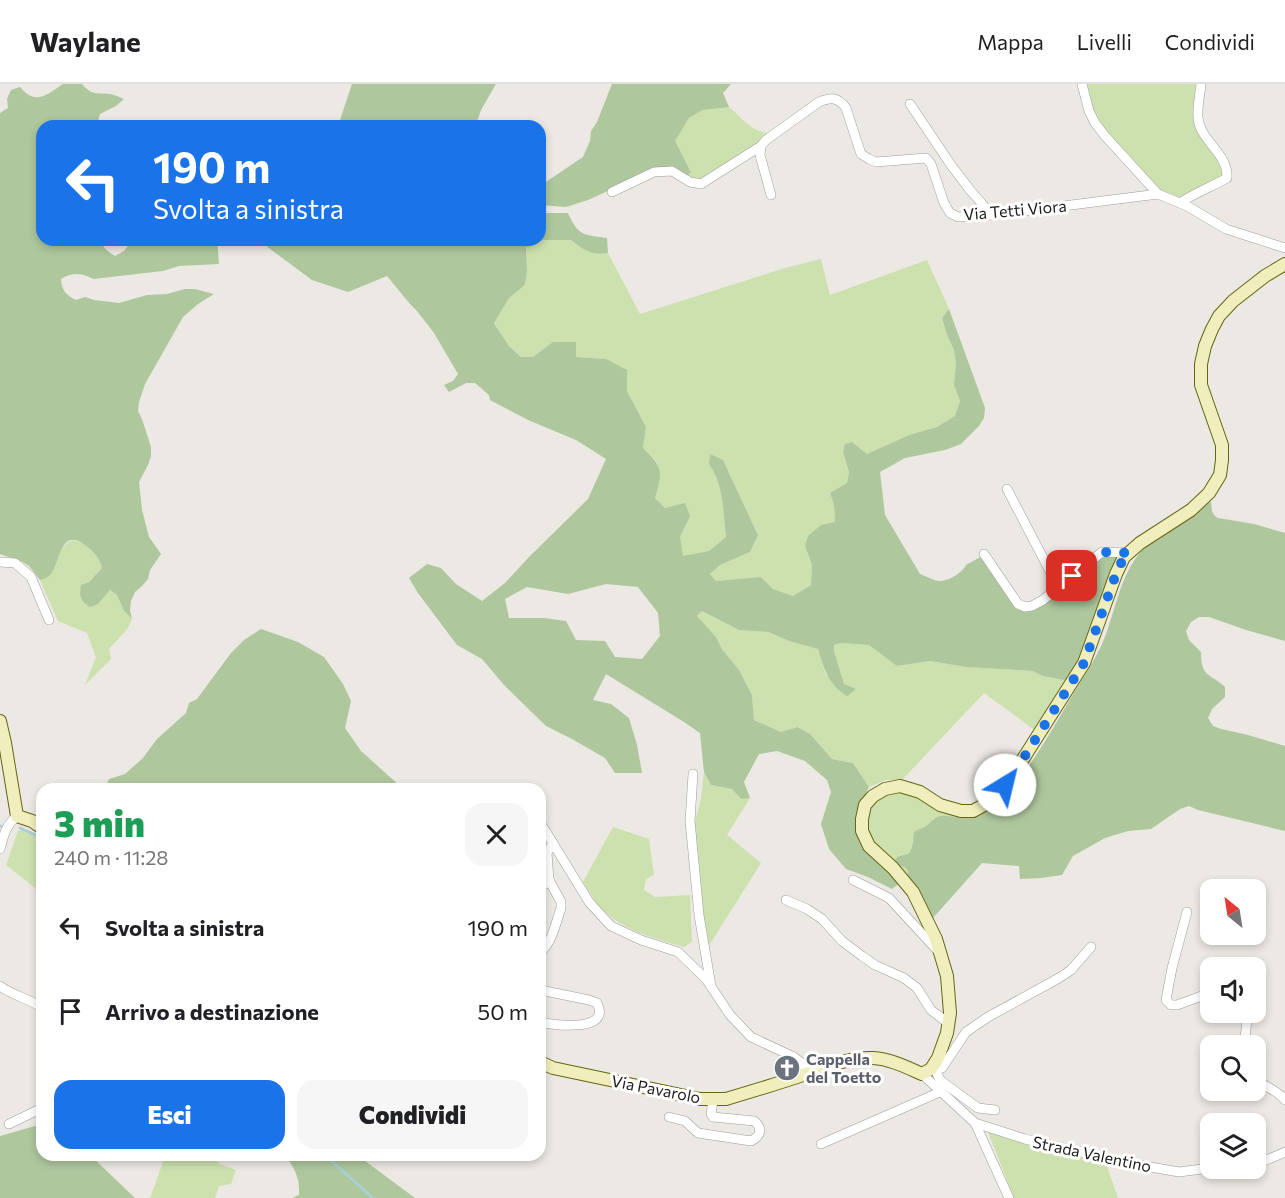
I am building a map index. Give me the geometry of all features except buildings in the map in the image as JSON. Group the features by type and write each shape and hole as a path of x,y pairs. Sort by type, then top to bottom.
{"street":[{"path":"1082,84 1089,111 1095,123 1158,194 1180,203 1226,230 1285,249"},
{"path":"1180,203 1227,178 1227,170 1221,156 1205,136 1198,118 1201,84"},
{"name":"Via Tetti Viora","path":"761,147 766,140 828,98 841,102 846,108 861,154 869,159 876,162 926,158 931,164 944,203 950,213 958,217 992,215 1158,194"},
{"path":"910,104 951,165 992,215"},
{"path":"612,192 658,171 672,171 690,182 702,184 761,147"},
{"path":"761,147 760,155 771,195"},
{"path":"930,1071 947,1033 950,1013 947,976 936,939 913,891 869,846 862,831 865,805 873,796 885,789 900,786 920,792 940,805 961,811 973,811 993,800 1016,770 1084,663 1124,557 1140,543 1191,510 1209,493 1220,475 1222,445 1201,385 1201,364 1205,346 1219,316 1233,301 1265,276 1285,264"},
{"path":"1007,489 1057,588"},
{"path":"984,554 1018,604 1025,607 1043,600 1102,552 1129,553"},
{"path":"0,562 15,563 31,577 49,620"},
{"path":"0,721 17,816"},
{"path":"693,774 690,821 699,915 712,988"},
{"path":"17,816 36,824"},
{"path":"0,849 10,822 17,816"},
{"path":"546,832 589,902 611,926 641,940 678,952 706,979 730,1015 751,1037 794,1057 802,1064 807,1074"},
{"path":"546,946 561,908 561,902 549,880 547,853 553,843"},
{"path":"546,883 549,880"},
{"path":"853,880 889,897 940,954"},
{"path":"786,900 807,909 822,919 842,941 875,965 904,978 917,988 931,1010 948,1023"},
{"path":"1187,912 1166,1000 1171,1005 1177,1005 1200,997"},
{"path":"930,1071 942,1068 966,1032 1071,970 1091,947"},
{"path":"0,986 7,992 36,1003"},
{"path":"546,991 589,1000 597,1003 600,1009 600,1015 596,1019 578,1025 546,1023"},
{"name":"Via Pavarolo","path":"546,1065 713,1100 726,1100 841,1061 873,1058 930,1071"},
{"path":"930,1071 940,1092 975,1123 1010,1198"},
{"path":"930,1071 937,1074 941,1081 978,1108 995,1110"},
{"path":"1266,1086 1275,1090 1285,1100"},
{"path":"821,1144 940,1092"},
{"path":"669,1117 686,1120 698,1133 750,1141 757,1137 760,1127 754,1121 713,1117 711,1114 713,1100"},
{"path":"9,1124 36,1111"},
{"name":"Strada Valentino","path":"975,1123 1025,1139 1139,1165 1179,1172 1200,1169"},
{"path":"1266,1160 1285,1152"}],"green space":[{"path":"63,84 82,84 93,93 115,95 124,99 100,114 98,120 36,120 36,246 103,246 115,256 128,246 218,246 219,264 179,266 163,271 93,279 85,275 73,274 61,279 65,292 76,300 85,297 119,303 147,295 167,294 185,289 214,294 183,317 145,384 139,402 138,411 151,447 148,465 139,482 142,510 149,537 161,554 150,570 148,579 135,592 130,610 132,619 124,611 117,595 110,590 98,604 90,607 84,603 80,595 81,585 89,582 102,568 94,552 76,540 70,540 65,544 53,571 48,577 40,580 29,566 0,554 0,113 8,108 7,99 11,90 20,87 26,93 36,97 51,92"},
{"path":"352,84 496,84 477,120 340,120"},
{"path":"612,84 731,84 723,93 729,107 703,110 689,118 675,141 691,172 687,176 673,168 566,207 546,205 546,182 583,157 590,141 591,131 597,122"},
{"path":"1083,84 1200,84 1197,119 1220,156 1226,177 1180,202 1159,193 1096,123"},
{"path":"729,107 752,127 768,133 759,144 702,181 692,180 687,176 691,171 674,141 689,118 703,110"},
{"path":"546,213 568,213 575,226 583,233 607,238 608,253 597,254 588,251 571,240 546,240"},
{"path":"546,240 571,240 588,251 597,254 608,253 640,314 785,268 821,259 830,295 927,260 949,309 942,318 954,350 956,364 954,385 960,401 955,416 937,427 909,435 867,454 852,442 843,452 849,472 847,483 830,494 834,505 835,522 805,546 812,565 811,585 793,596 773,589 761,577 716,581 710,574 720,565 750,552 758,535 728,470 709,464 718,481 726,537 709,551 683,557 679,537 665,508 655,498 657,462 643,448 646,427 627,391 606,359 576,357 576,343 553,342 533,357 521,357 509,346 494,322 509,298 525,285 526,248 546,246"},
{"path":"266,246 530,246 526,248 525,285 509,298 494,323 509,346 521,357 533,357 553,342 576,342 576,357 606,359 627,370 627,391 646,427 643,448 660,470 655,498 665,508 685,503 690,516 680,537 683,556 709,551 726,537 722,499 718,481 709,464 710,454 723,460 758,535 750,552 720,565 710,574 716,581 761,577 773,589 793,596 811,585 812,565 805,546 808,536 821,525 835,522 834,505 830,493 847,483 849,472 843,452 845,444 852,442 867,454 909,435 937,427 955,416 960,401 954,385 956,364 954,350 942,318 949,309 985,408 984,418 961,444 945,450 905,458 880,472 885,515 920,574 944,581 982,556 1025,609 1103,554 1121,555 1082,659 1069,681 1043,676 1033,671 966,667 930,661 897,666 869,645 840,643 834,645 834,651 844,684 856,689 847,696 831,681 818,649 768,632 739,630 702,611 697,616 716,637 722,649 739,670 752,695 754,720 781,732 798,727 810,734 832,759 853,763 869,787 857,812 858,831 900,883 892,889 846,869 829,849 821,824 831,792 827,780 805,761 777,751 759,754 744,782 750,798 741,799 732,789 711,785 704,772 700,733 606,674 593,700 611,704 629,718 642,773 615,773 605,758 546,726 504,685 482,659 457,645 409,578 427,564 441,568 456,584 482,601 505,583 588,499 606,459 576,440 528,420 490,400 489,395 475,383 466,383 449,392 444,385 453,381 458,374 434,333 387,276 348,292 312,280","holes":["606,584 638,587 658,613 660,636 642,659 615,657 605,641 576,640 566,621 544,618 509,618 505,599 527,587 568,594"]},
{"path":"1211,502 1213,513 1218,518 1254,524 1285,533 1285,641 1209,617 1199,617 1191,622 1186,631 1189,640 1201,652 1201,660 1207,674 1225,687 1225,697 1212,709 1208,718 1213,726 1285,746 1285,831 1189,806 1180,809 1151,829 1128,831 1105,838 1073,856 1062,875 1020,879 1019,866 982,863 932,919 908,878 908,871 897,864 895,859 909,853 914,832 937,817 977,815 995,806 1010,791 1043,745 1102,644 1121,588 1134,560 1144,549 1205,503"},
{"path":"72,540 87,546 100,563 102,568 89,582 117,595 124,611 132,619 128,628 109,649 111,659 85,685 96,657 87,633 58,621 40,580 51,573 61,551"},
{"path":"702,611 739,630 767,632 818,649 826,675 844,684 834,644 869,645 897,666 930,661 966,667 1034,671 1043,676 1069,681 1036,731 984,693 902,780 886,780 869,787 853,763 832,759 810,734 799,727 781,732 754,720 752,695 739,670 722,649 716,637 697,617"},
{"path":"261,629 298,642 324,657 343,684 351,701 345,728 361,751 397,783 107,783 109,779 125,774 143,758 157,739 186,713 189,703 197,699 231,653 244,640"},
{"path":"704,772 711,785 732,789 741,799 750,798 727,835 761,863 708,947 701,914 693,829 701,799"},
{"path":"900,789 964,814 964,817 937,817 927,826 914,832 911,850 908,854 899,856 897,864 909,871 908,878 872,845 865,819 875,798"},
{"path":"613,827 649,839 654,875 646,879 644,890 655,897 690,895 692,942 684,947 630,929 611,917 595,900 583,882"},
{"path":"23,830 36,836 36,890 6,865 18,831"},
{"path":"36,1126 36,1161 96,1161 135,1198 0,1198 0,1136"},
{"path":"988,1132 1105,1161 1118,1198 1014,1198"},
{"path":"163,1161 217,1161 236,1170 231,1184 219,1186 215,1198 150,1198"},
{"path":"289,1161 365,1161 415,1198 292,1198 299,1195 299,1184"}],"waterway":[{"path":"20,828 36,835"},
{"path":"332,1161 373,1198"}],"place":[{"name":"Cappella del Toetto","path":"787,1068"}],"route":[{"path":"1005,785 1084,663 1116,574 1124,557 1129,553 1102,552 1072,576"}]}
